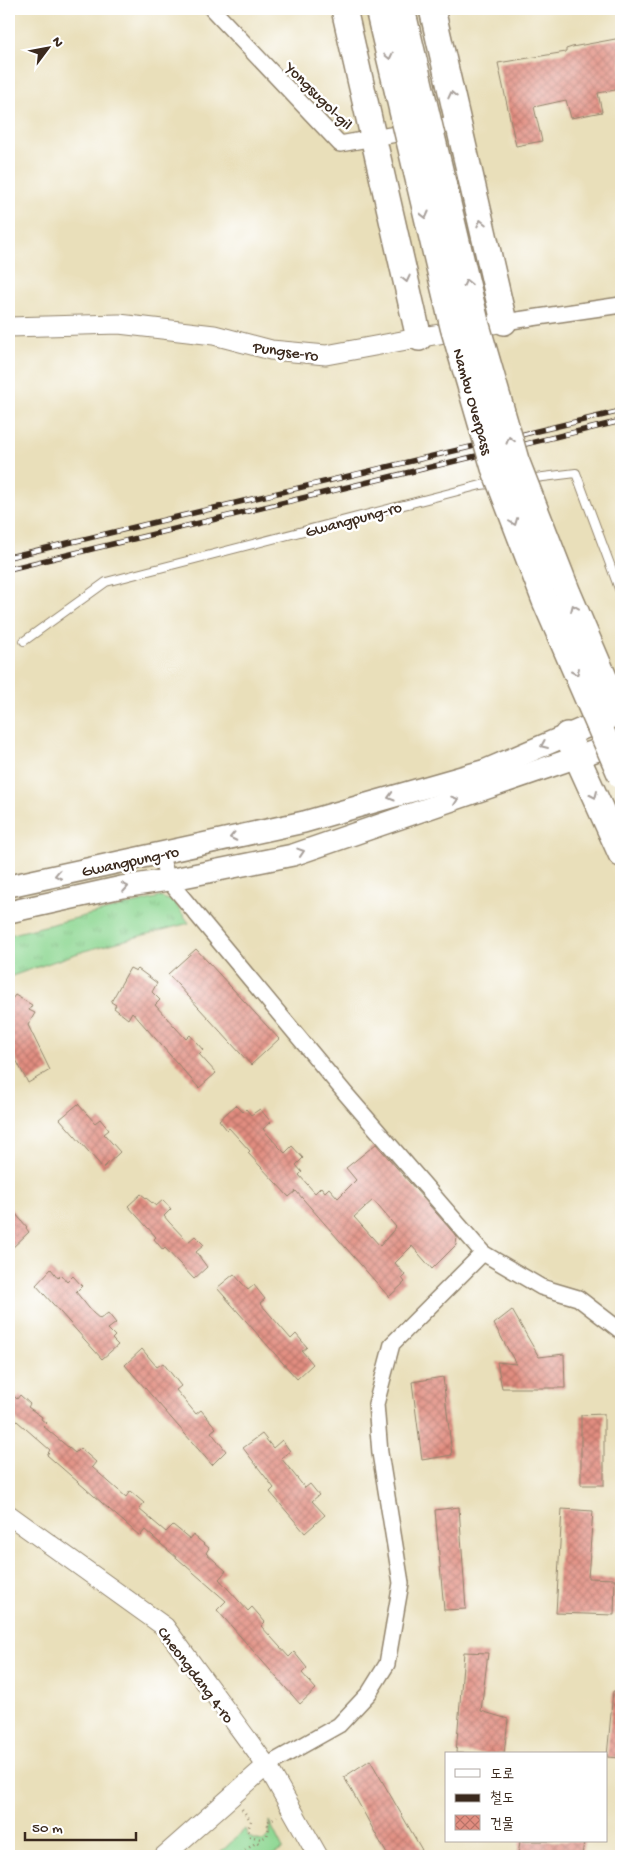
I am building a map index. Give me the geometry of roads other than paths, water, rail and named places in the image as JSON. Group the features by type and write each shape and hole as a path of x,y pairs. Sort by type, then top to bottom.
{"highway":[{"path":"344,9 419,338"},
{"name":"Nambu Overpass","path":"378,9 453,327 494,468 545,602 621,776"},
{"name":"Nambu Overpass","path":"402,9 476,322 516,460 568,593 621,717"},
{"path":"432,9 504,322"},
{"path":"567,735 621,854"}],"main road":[{"name":"Gwangpung-ro","path":"9,886 304,822 486,770 621,712"},
{"name":"Gwangpung-ro","path":"9,912 122,887 168,880 293,855 621,742"}],"street":[{"name":"Yongsugol-gil","path":"212,9 340,144 458,124"},
{"name":"Pungse-ro","path":"9,327 119,324 214,335 271,350 326,356 504,322 621,305"},
{"path":"160,853 168,880 345,1093 483,1253 541,1288 578,1298 621,1331"},
{"path":"164,1856 266,1766 339,1725 369,1693 387,1664 401,1583 380,1452 376,1404 392,1344 483,1253"},
{"name":"Cheongdang 4-ro","path":"9,1515 165,1627 266,1766 318,1856"}],"lane":[{"name":"Gwangpung-ro","path":"24,641 106,582 481,485 576,473 621,594"}],"railway":[{"path":"9,557 621,411"},
{"path":"9,569 621,421"}]}
